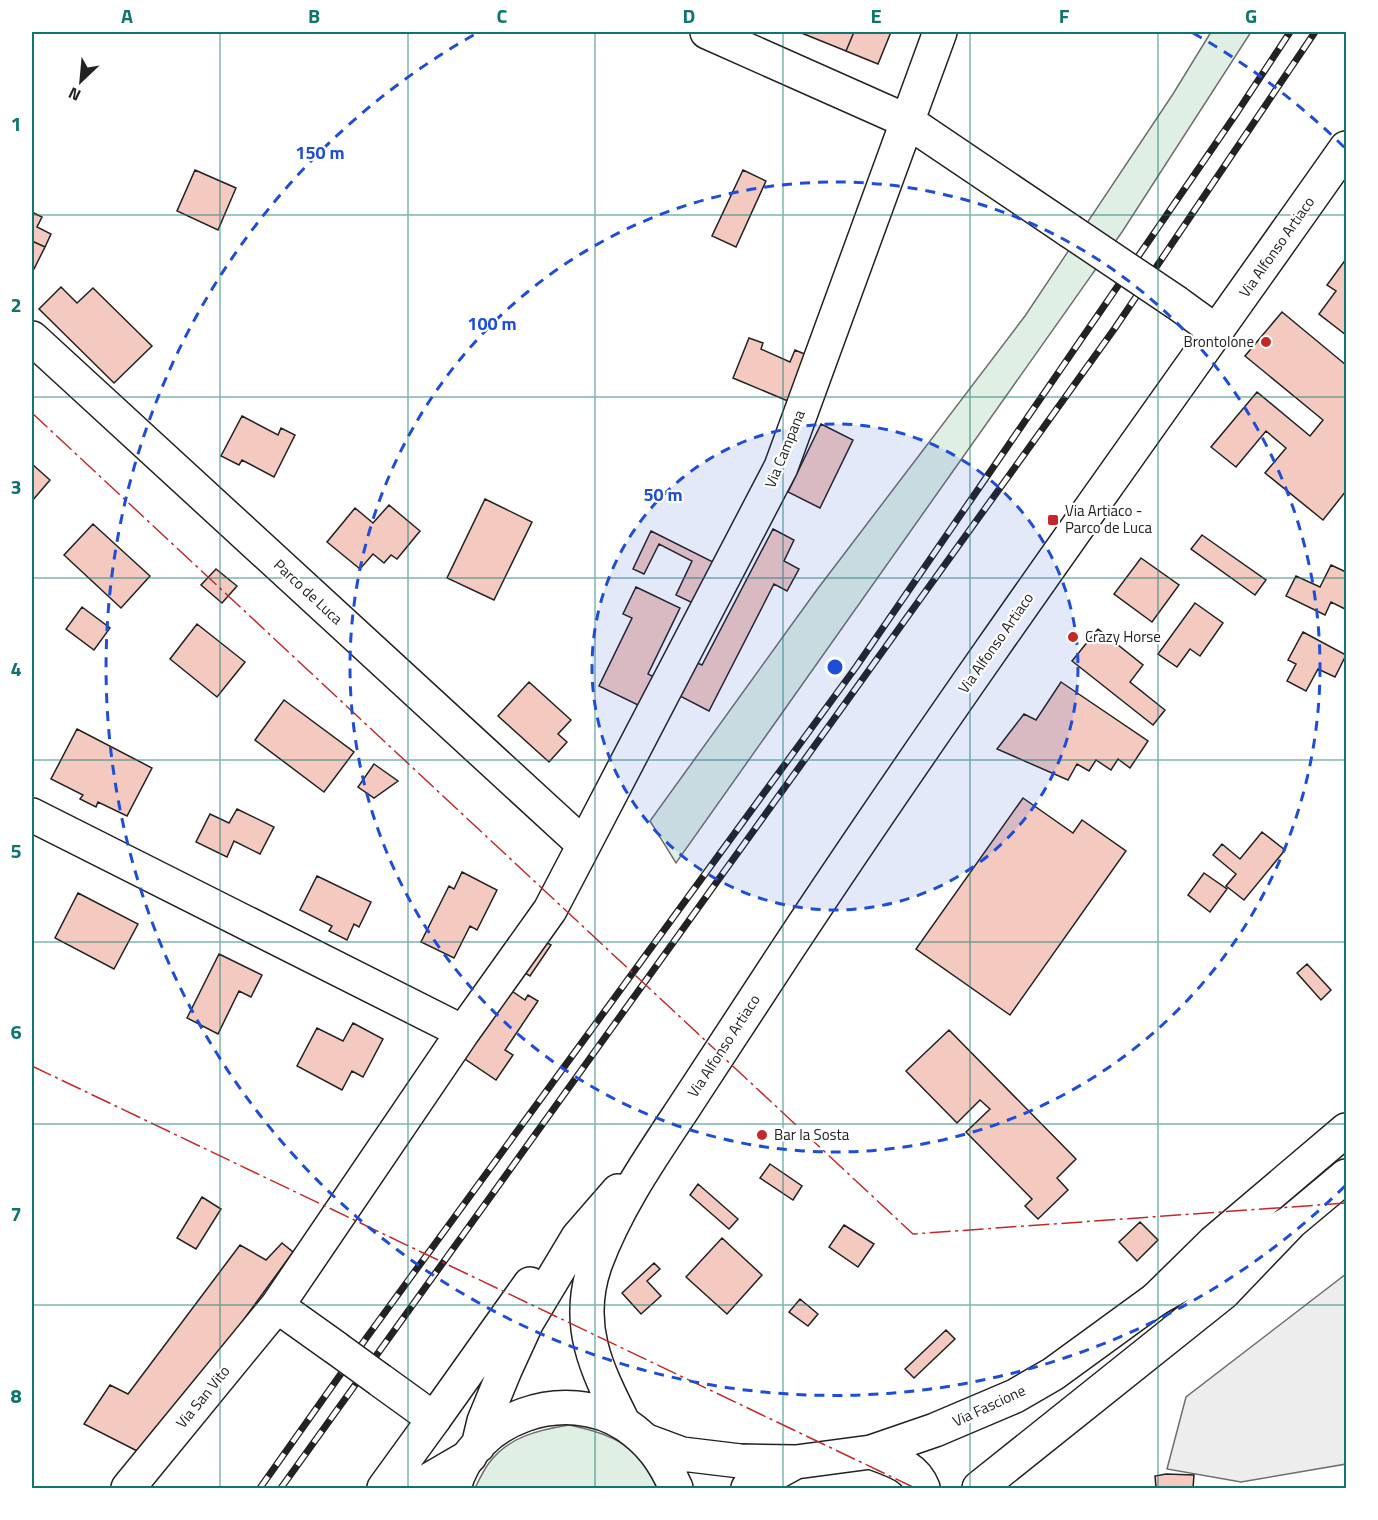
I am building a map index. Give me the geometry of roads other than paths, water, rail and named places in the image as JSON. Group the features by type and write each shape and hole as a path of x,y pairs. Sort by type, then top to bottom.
{"main road":[{"path":"707,32 907,121 1217,332"},
{"name":"Via Campana","path":"463,1032 550,910 781,467 940,32"},
{"name":"Via Alfonso Artiaco","path":"658,1147 803,926 974,674 1347,148"},
{"name":"Parco de Luca","path":"32,338 584,845"},
{"path":"32,815 463,1032"},
{"name":"Via San Vito","path":"128,1488 277,1306 463,1032"},
{"path":"1156,1299 1193,1261 1347,1130"},
{"path":"454,1488 474,1451 484,1421 523,1332 553,1277 578,1237 658,1147"},
{"path":"658,1147 634,1185 595,1265 587,1300 589,1337 595,1364 636,1432 665,1464 676,1488"},
{"name":"Via Fascione","path":"979,1488 1223,1293 1291,1222 1347,1176"},
{"name":"Via Fascione","path":"474,1451 498,1428 521,1415 547,1409 574,1407 600,1413 682,1454 740,1461 796,1462 871,1452 935,1430 1016,1395 1053,1374 1156,1299 1291,1222"},
{"path":"384,1488 512,1306 560,1248 578,1237"},
{"path":"277,1306 434,1419"},
{"path":"416,1488 474,1451"},
{"path":"871,1452 903,1464 914,1473 923,1488"},
{"path":"748,1488 796,1462"}],"railway":[{"path":"260,1488 367,1337 856,667 1290,32"},
{"path":"281,1488 1115,328 1315,32"}],"place":[{"name":"Brontolone","path":"1266,342"},
{"name":"Via Artiaco - Parco de Luca","path":"1053,520"},
{"name":"Crazy Horse","path":"1073,637"},
{"name":"Bar la Sosta","path":"762,1135"}]}
